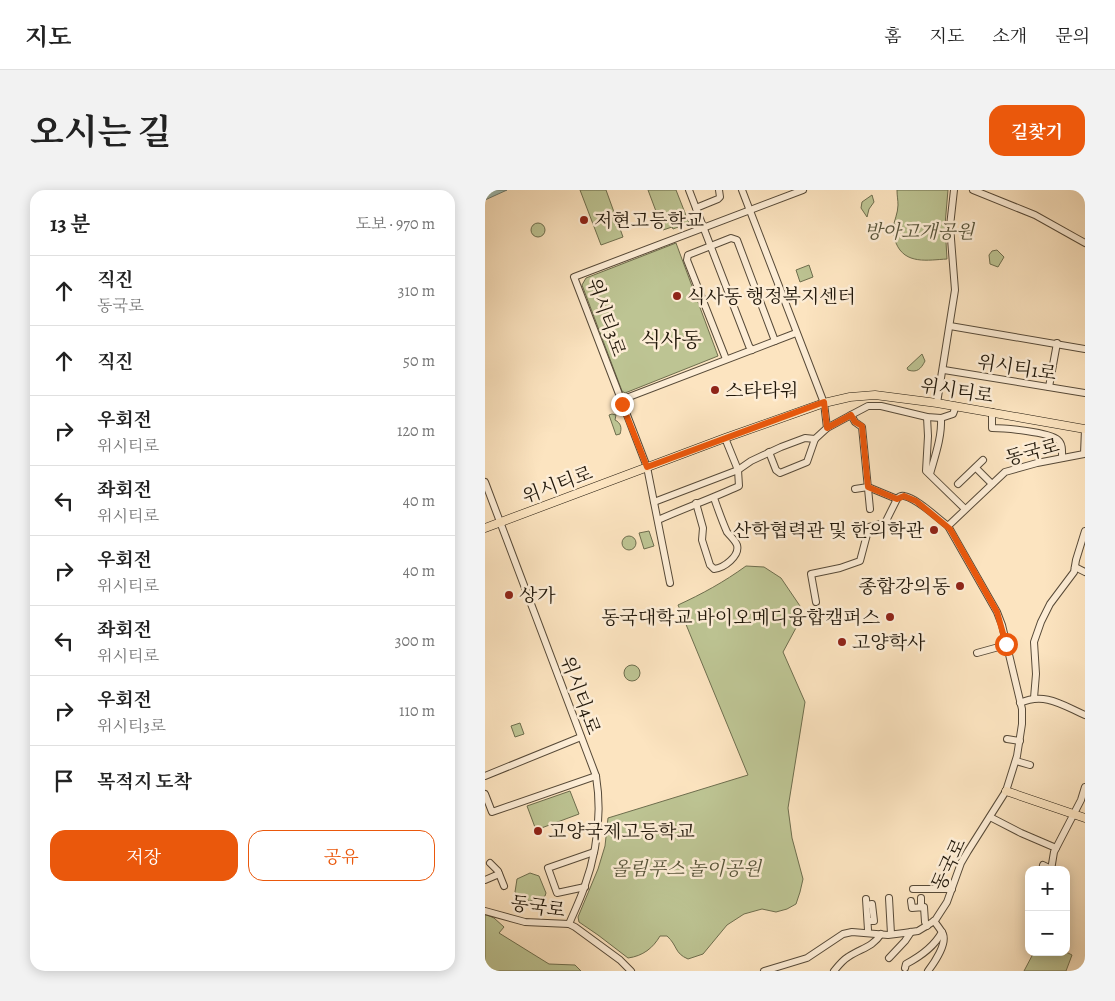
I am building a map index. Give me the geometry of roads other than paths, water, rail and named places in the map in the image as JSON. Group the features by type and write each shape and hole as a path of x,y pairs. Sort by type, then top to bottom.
{"main road":[{"name":"위시티로","path":"485,528 824,402 850,397 875,395 937,403 1085,429"},
{"path":"1006,791 1085,818"}],"street":[{"path":"689,190 752,350"},
{"path":"696,208 718,199 720,197 719,190"},
{"path":"742,190 824,402 827,428"},
{"name":"위시티3로","path":"670,583 647,467 574,277 803,190"},
{"path":"937,403 944,370 955,290 950,226 954,190"},
{"path":"973,190 1035,214 1085,243"},
{"path":"726,360 687,260 689,255 711,246 731,238 737,240 775,340"},
{"path":"950,326 1085,349"},
{"path":"621,400 796,333"},
{"path":"1049,387 1057,343"},
{"name":"위시티1로","path":"944,370 1085,393"},
{"path":"769,452 775,470 780,473 807,462 815,440 827,428 869,406 881,406 941,418 953,414 956,406"},
{"path":"993,412 992,428 1011,428 1049,436 1058,440 1062,446 1062,458"},
{"path":"851,415 855,422 862,426 870,509"},
{"path":"927,416 926,471 965,508"},
{"path":"930,474 937,449 941,418"},
{"name":"동국로","path":"948,526 1005,472 1085,454 1085,429"},
{"path":"658,520 739,486 738,470 725,438"},
{"path":"654,502 738,470 769,452 805,438 815,440"},
{"name":"동국로","path":"958,484 983,460"},
{"name":"동국로","path":"976,468 992,484"},
{"name":"위시티4로","path":"485,482 596,776 599,818 594,852 585,887 569,924"},
{"path":"855,489 868,487"},
{"name":"동국로","path":"764,971 807,958 843,934 865,931 878,934 911,932 934,921 947,902 961,863 1006,791 1020,741 1022,724 1020,703 997,612 948,526 916,501 904,496 897,499 868,487"},
{"path":"696,503 703,528 702,540 710,565 714,568 719,568 729,562 737,551 737,546 725,526 714,498"},
{"path":"816,602 811,574 840,568 860,561 869,527 885,524 897,499"},
{"path":"1034,698 1036,674 1034,642 1050,604 1074,572 1085,531"},
{"path":"1075,568 1085,572"},
{"path":"977,653 1006,644"},
{"path":"1020,703 1034,698 1045,698 1085,715"},
{"path":"485,776 581,737"},
{"path":"1007,740 1020,741"},
{"path":"1015,761 1030,765"},
{"path":"485,794 492,812 596,776"},
{"path":"1051,866 1050,856 1074,814 1085,787"},
{"path":"990,816 1021,833 1056,848"},
{"path":"585,887 557,893 548,868 594,852"},
{"path":"490,863 499,874 504,886"},
{"path":"485,880 499,874"},
{"path":"913,889 951,889"},
{"path":"889,898 891,934"},
{"path":"921,898 921,907 924,907 927,926"},
{"path":"911,901 912,908 921,907"},
{"path":"865,931 868,921 867,902"},
{"name":"동국로","path":"485,911 525,922 569,924 610,952 631,971"},
{"path":"931,970 944,940 942,932 934,921"},
{"path":"889,958 911,932"},
{"path":"905,968 906,964 921,956 938,939 942,932"},
{"path":"833,971 846,958 874,944 878,934"}],"water":[{"path":"485,190 507,190 485,200"}],"place":[{"name":"저현고등학교","path":"584,220"},
{"name":"식사동 행정복지센터","path":"677,296"},
{"name":"스타타워","path":"715,390"},
{"name":"산학협력관 및 한의학관","path":"934,530"},
{"name":"종합강의동","path":"960,586"},
{"name":"상가","path":"509,595"},
{"name":"동국대학교 바이오메디융합캠퍼스","path":"890,617"},
{"name":"고양학사","path":"842,642"},
{"name":"고양국제고등학교","path":"538,831"}],"district":[{"name":"식사동","path":"671,340"}],"park label":[{"name":"방아고개공원","path":"919,231"},
{"name":"올림푸스 놀이공원","path":"686,868"}]}
